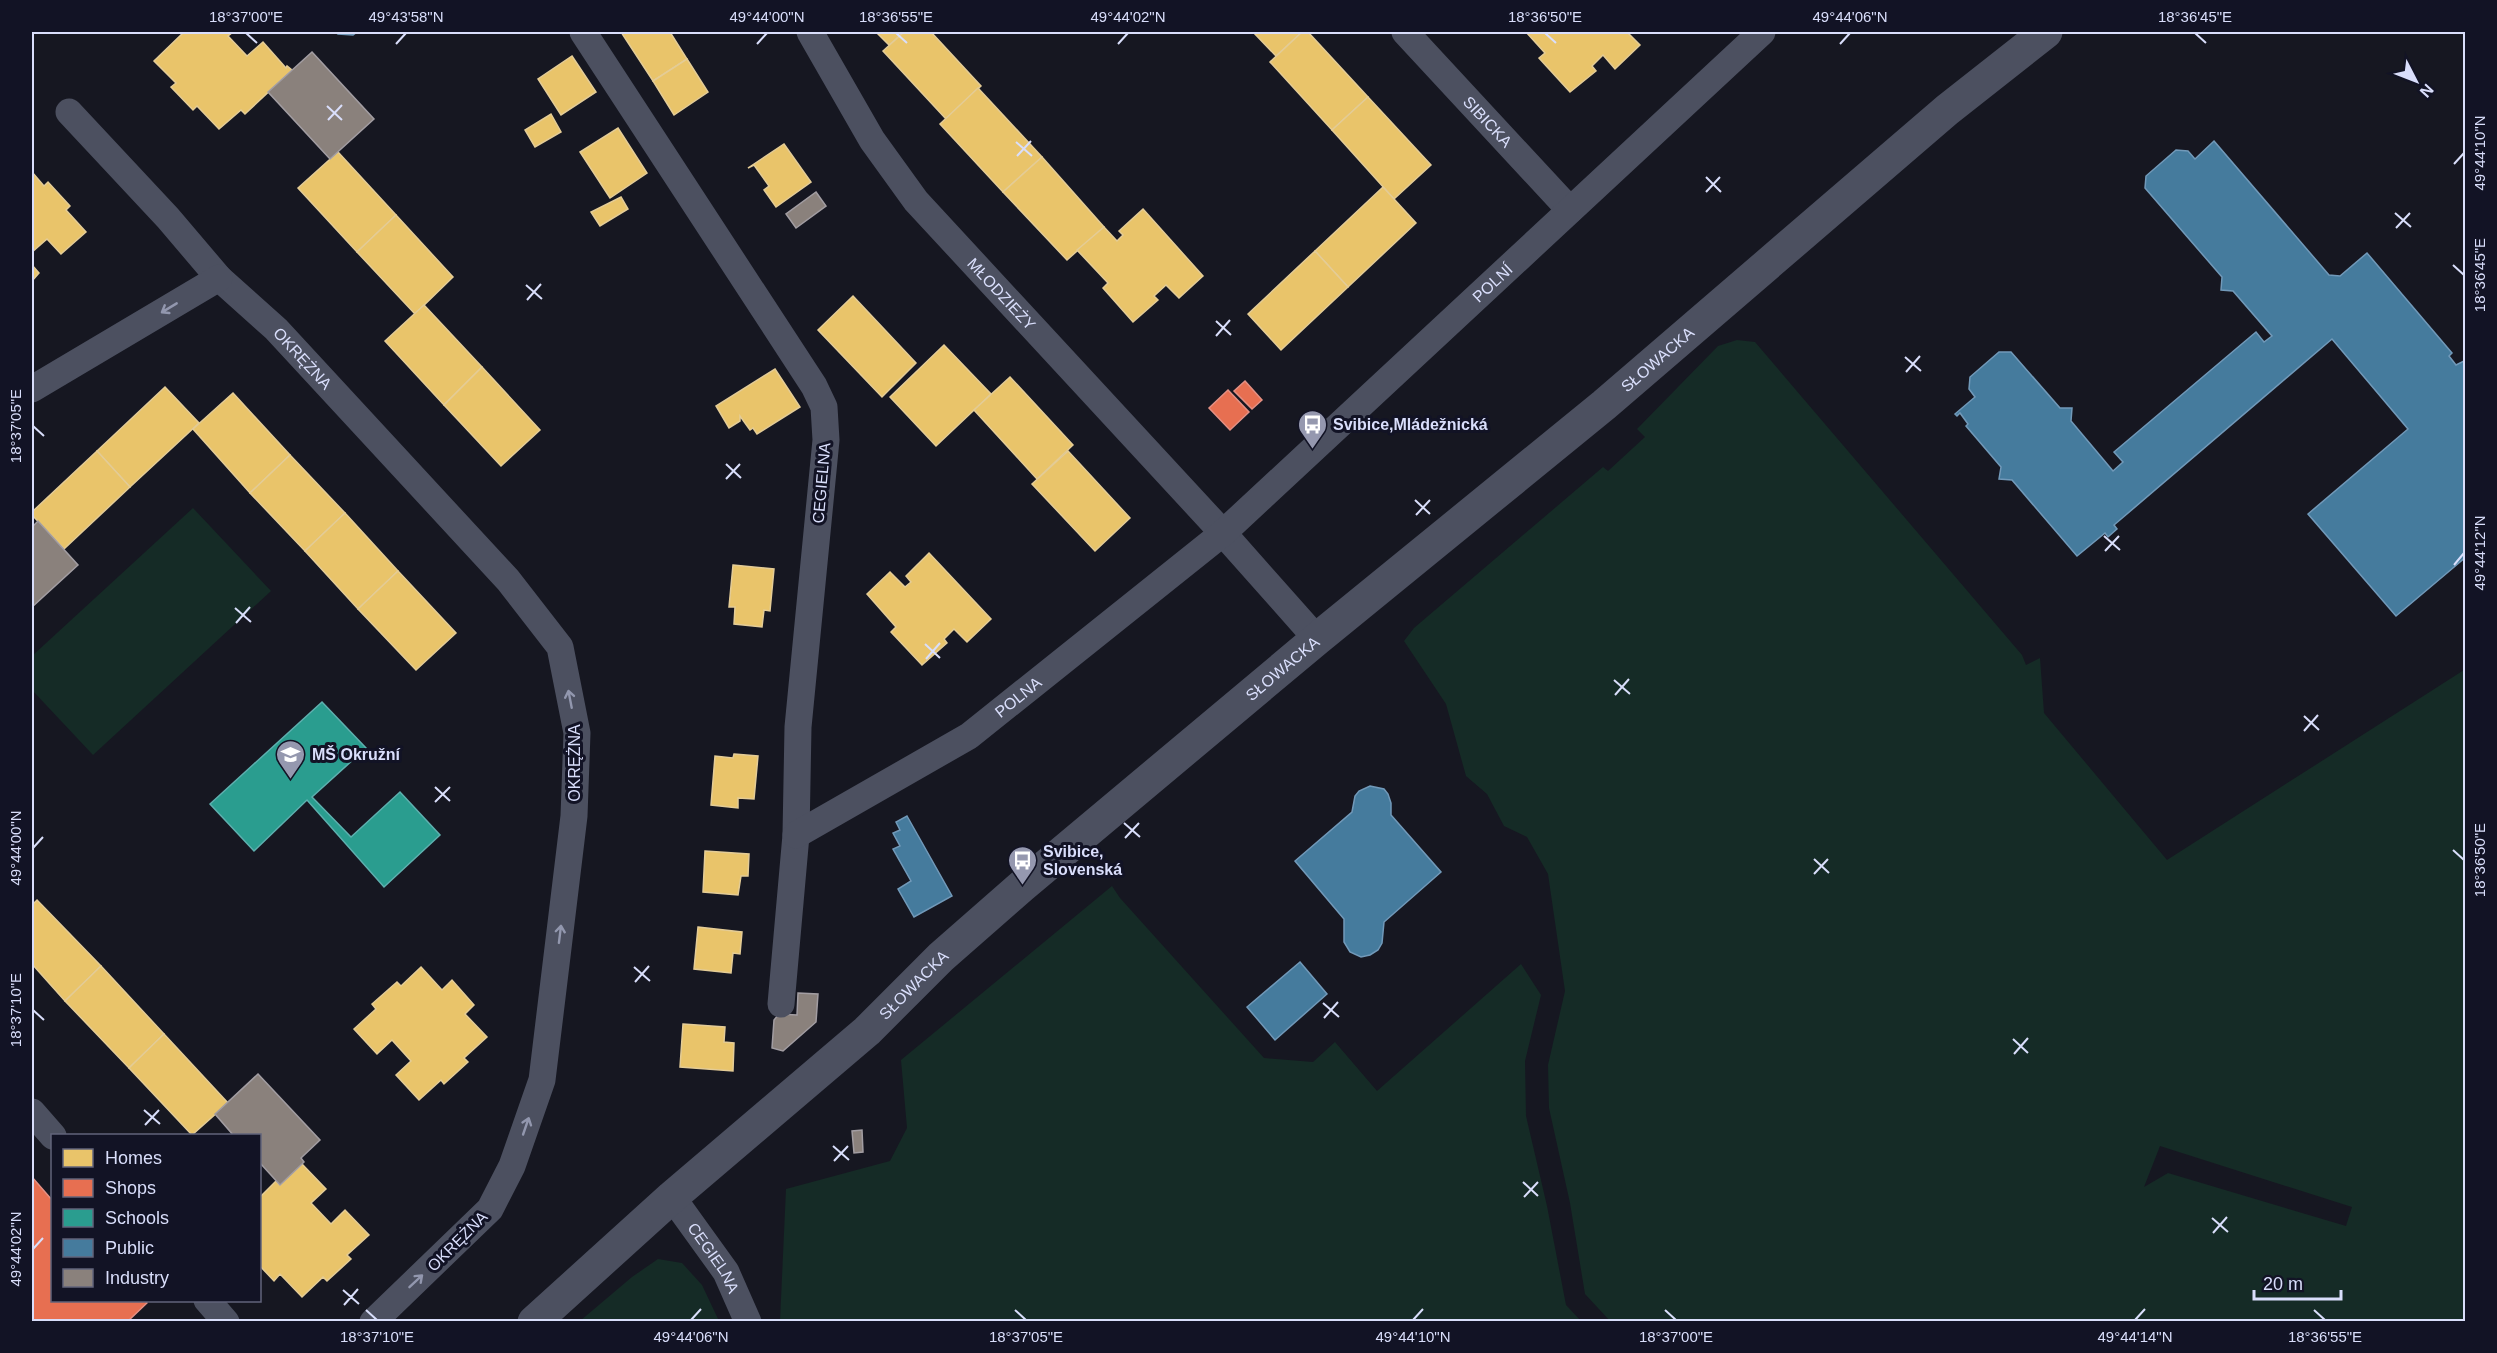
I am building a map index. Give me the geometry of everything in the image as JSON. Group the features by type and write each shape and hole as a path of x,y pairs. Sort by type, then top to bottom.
{"street":[{"name":"CEGIELNA","path":"583,32 814,386 824,407 826,440 798,727 796,835 781,1004"},
{"name":"MŁODZIEŻY","path":"810,32 872,140 916,201 1223,532 1317,639"},
{"name":"SIBICKA","path":"1405,32 1570,210"},
{"name":"POLNÍ","path":"1223,532 1762,32"},
{"name":"SŁOWACKA","path":"534,1322 672,1197 867,1031 941,957 1022,886 1317,639 1604,405 1947,110 2044,32"},
{"name":"OKRĘŻNA","path":"69,112 168,218 219,278 276,328 508,580 560,647 577,733 574,816 543,1080 512,1166 490,1209 373,1322"},
{"path":"32,389 219,278"},
{"name":"POLNA","path":"796,835 969,736 1223,532"},
{"path":"32,1112 51,1134"},
{"name":"CEGIELNA","path":"672,1197 726,1272 748,1322"},
{"path":"209,1302 226,1322"}],"green space":[{"path":"1737,340 1755,342 2022,655 2026,665 2040,658 2044,713 2167,860 2465,671 2465,1321 1611,1322 1585,1294 1570,1203 1549,1108 1548,1065 1565,991 1548,874 1527,837 1504,826 1487,794 1466,776 1446,704 1404,641 1414,628 1603,467 1608,471 1645,437 1637,429 1718,346","holes":["2160,1146 2352,1207 2346,1226 2168,1173 2144,1187"]},
{"path":"193,508 271,591 93,755 32,690 32,656"},
{"path":"1112,886 1120,898 1264,1058 1313,1062 1335,1042 1377,1091 1521,964 1541,995 1525,1061 1526,1116 1547,1206 1566,1305 1581,1321 780,1321 786,1189 890,1161 907,1128 901,1060"},
{"path":"658,1259 682,1263 702,1285 719,1321 580,1321 632,1277"}],"building: Homes":[{"path":"184,32 233,32 228,36 247,56 263,42 286,68 287,66 292,70 245,114 241,110 219,129 197,106 193,110 171,87 176,83 154,61"},
{"path":"621,32 670,32 687,59 653,81"},
{"path":"876,32 904,32 889,45"},
{"path":"904,32 931,32 981,86 946,119 883,51"},
{"path":"1253,32 1302,32 1276,56"},
{"path":"1302,32 1308,32 1368,97 1332,130 1270,62"},
{"path":"1526,32 1627,32 1640,45 1615,69 1603,55 1592,66 1596,71 1570,92 1539,58 1545,53"},
{"path":"572,56 596,92 561,115 538,79"},
{"path":"687,59 708,92 674,115 653,81"},
{"path":"978,88 1042,157 1003,192 940,124"},
{"path":"1368,97 1431,165 1394,199 1332,130"},
{"path":"551,114 561,132 535,147 525,130"},
{"path":"618,128 647,173 610,198 580,152"},
{"path":"784,144 811,182 776,207 764,190 769,186 754,165 748,168"},
{"path":"338,152 396,215 357,252 298,188"},
{"path":"1042,157 1104,227 1067,260 1003,192"},
{"path":"32,172 44,186 48,182 70,206 66,210 86,232 61,254 47,239 32,252"},
{"path":"1383,187 1416,223 1348,287 1315,251"},
{"path":"621,197 628,209 600,226 591,212"},
{"path":"1143,209 1203,276 1179,298 1166,285 1154,296 1158,300 1133,322 1103,288 1108,283 1077,250 1104,227 1117,241 1123,235 1119,231"},
{"path":"396,215 453,277 415,314 357,252"},
{"path":"1315,251 1348,287 1281,350 1248,314"},
{"path":"32,265 39,273 32,281"},
{"path":"853,296 916,363 882,397 818,330"},
{"path":"424,305 482,367 444,405 385,341"},
{"path":"944,345 991,394 936,446 890,397"},
{"path":"482,367 540,430 501,466 444,405"},
{"path":"775,369 800,407 757,434 753,428 750,430 740,416 740,421 729,428 716,406"},
{"path":"1010,377 1073,445 1037,479 974,410"},
{"path":"165,387 199,423 130,487 97,451"},
{"path":"233,393 290,455 250,493 193,429"},
{"path":"97,451 130,487 64,549 32,515 32,512"},
{"path":"1068,451 1130,518 1095,551 1032,484"},
{"path":"290,455 345,513 305,551 250,493"},
{"path":"345,513 398,571 358,609 305,551"},
{"path":"929,553 991,619 967,642 954,629 944,639 947,643 922,665 891,632 896,627 867,594 890,572 905,587 911,582 906,576"},
{"path":"733,565 774,569 770,611 764,610 762,627 734,624 735,607 729,607"},
{"path":"398,571 456,633 416,670 358,609"},
{"path":"734,754 758,756 754,799 738,798 738,808 711,805 715,756 733,758"},
{"path":"705,851 749,854 748,876 741,876 738,895 703,892"},
{"path":"37,900 101,966 65,1001 32,964 32,905"},
{"path":"698,927 742,932 740,954 733,953 731,973 694,969"},
{"path":"101,966 164,1034 129,1068 65,1001"},
{"path":"421,967 442,990 452,980 474,1005 465,1014 487,1037 464,1058 468,1062 444,1084 441,1080 419,1100 396,1075 411,1061 392,1040 377,1054 354,1029 376,1009 372,1004 397,982 401,986"},
{"path":"683,1024 725,1027 724,1042 734,1043 733,1071 680,1067"},
{"path":"164,1034 228,1103 191,1134 129,1068"},
{"path":"302,1164 326,1189 311,1203 331,1224 345,1210 369,1235 347,1255 351,1259 327,1281 323,1277 302,1297 280,1274 274,1281 261,1267 261,1196 276,1181 280,1185"}],"building: Shops":[{"path":"1245,381 1262,400 1252,409 1234,391"},
{"path":"1228,390 1249,412 1230,430 1209,408"},
{"path":"32,1177 51,1199 51,1302 147,1303 127,1322 32,1322"}],"building: Schools":[{"path":"322,702 366,748 312,797 351,837 400,792 440,835 384,887 307,800 254,851 210,804"}],"building: Public":[{"path":"335,32 357,32 353,35"},
{"path":"2214,141 2329,275 2340,276 2367,253 2452,353 2449,356 2456,365 2466,360 2466,557 2396,616 2308,514 2408,429 2332,339 2114,525 2117,529 2108,537 2105,533 2077,556 2012,480 1999,479 2001,467 1966,426 1968,424 1960,413 1957,416 1955,414 1975,397 1969,389 1970,377 1999,352 2011,352 2060,408 2072,408 2071,421 2113,471 2123,462 2114,452 2256,332 2264,342 2272,336 2233,291 2221,290 2222,277 2145,188 2146,176 2176,150 2188,151 2195,159"},
{"path":"1370,786 1384,789 1391,803 1391,815 1441,872 1384,922 1382,943 1378,950 1361,957 1350,952 1344,942 1344,919 1295,861 1352,812 1355,796 1359,791"},
{"path":"907,816 952,896 914,917 898,889 911,881 893,849 900,846 893,833 900,830 896,822"},
{"path":"1300,962 1327,994 1275,1040 1247,1007"}],"building: Industry":[{"path":"312,52 374,119 330,159 268,92"},
{"path":"816,192 826,206 796,228 786,214"},
{"path":"38,521 78,565 32,607 32,527"},
{"path":"798,993 818,994 816,1022 783,1051 772,1048 774,1020 779,1014 797,1015"},
{"path":"258,1074 320,1140 301,1158 304,1162 280,1185 261,1164 261,1134 232,1134 215,1114"},
{"path":"862,1130 863,1152 854,1153 852,1131"}],"place":[{"name":"Svibice,Mládežnická","path":"1312,450"},
{"name":"MŠ Okružní","path":"291,780"},
{"name":"Svibice, Slovenská","path":"1022,886"}]}
